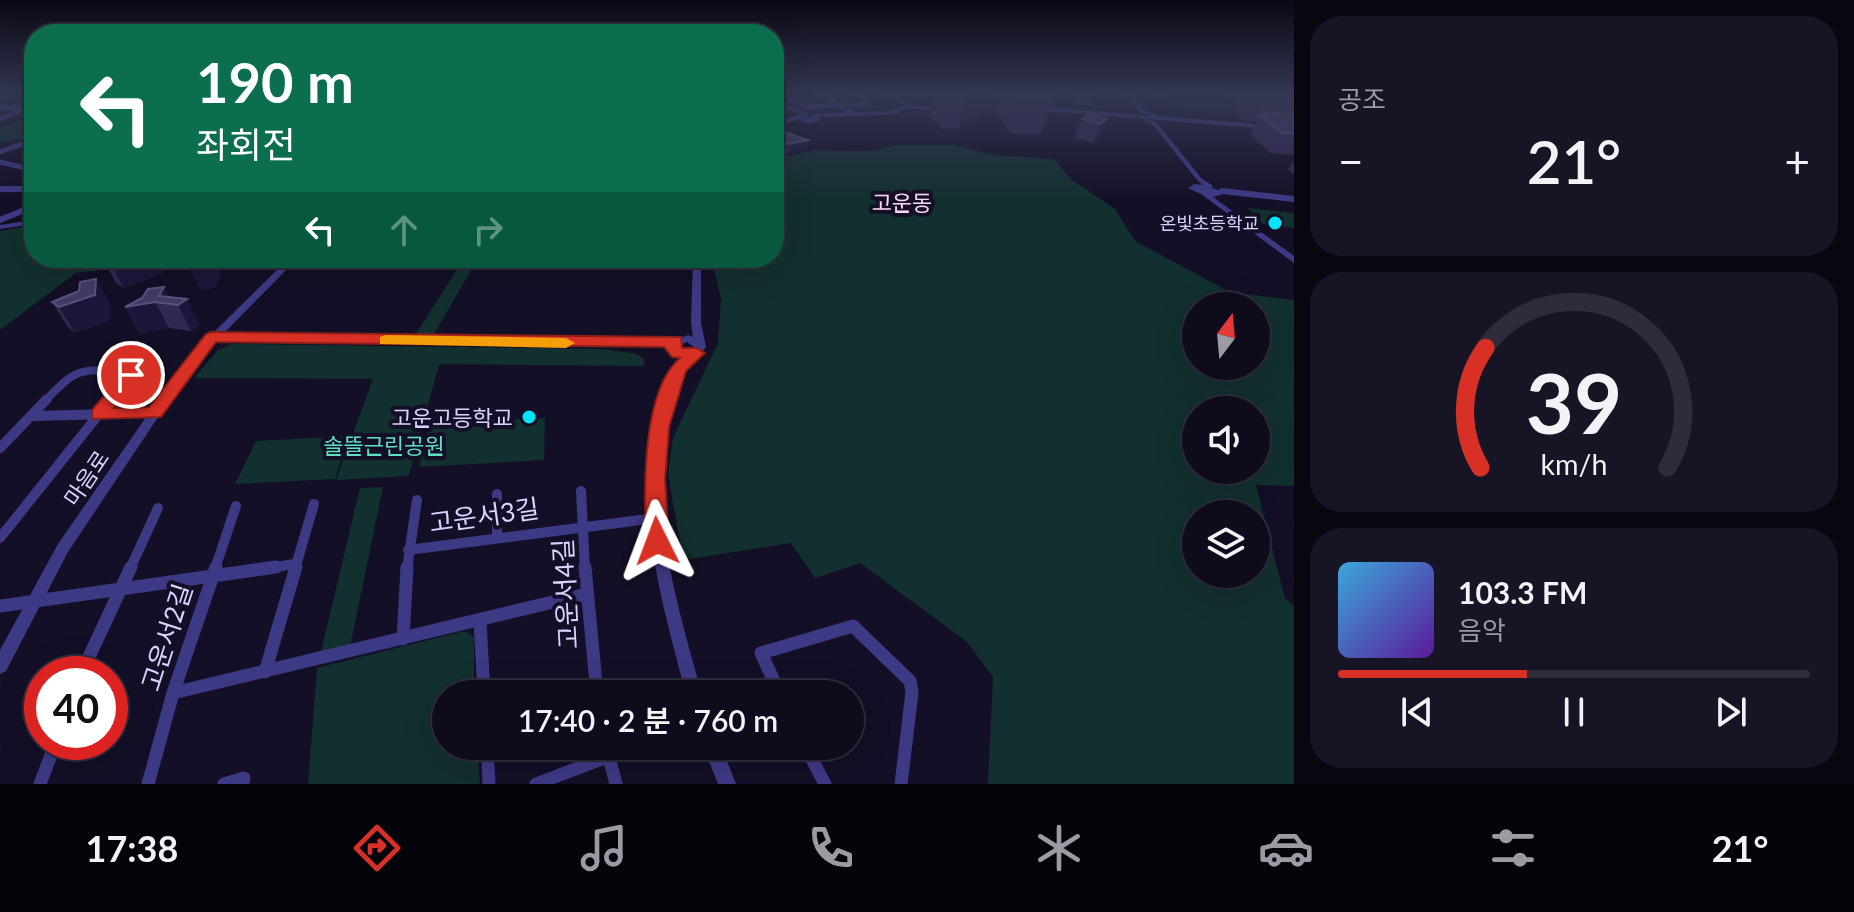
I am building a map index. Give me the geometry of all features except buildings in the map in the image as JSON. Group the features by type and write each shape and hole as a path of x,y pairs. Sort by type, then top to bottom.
{"street":[{"path":"1163,130 1197,182 1210,186 1294,260"},
{"path":"0,152 24,143"},
{"path":"0,162 24,168"},
{"path":"1197,182 1194,190 1219,197 1294,199"},
{"path":"0,189 24,189"},
{"path":"0,220 24,210"},
{"path":"0,227 24,223"},
{"name":"마음로","path":"0,666 63,548 155,413 211,337 283,268"},
{"path":"697,268 693,322 698,349"},
{"path":"690,680 663,578 656,518 659,427 678,369 676,345 693,322"},
{"path":"211,337 676,345 692,339 698,349"},
{"path":"676,345 687,355 698,349"},
{"path":"678,369 698,349"},
{"path":"0,448 80,370 126,371 131,375 0,538"},
{"path":"31,416 155,413"},
{"name":"고운서4길","path":"581,491 586,594 595,680"},
{"path":"497,494 497,537"},
{"path":"408,550 417,500"},
{"path":"265,672 314,504"},
{"name":"고운서2길","path":"148,784 173,693 236,506"},
{"path":"89,656 158,508"},
{"name":"고운서3길","path":"403,639 408,550 656,518"},
{"path":"0,606 295,564"},
{"path":"173,693 586,594"},
{"path":"480,621 483,680"},
{"path":"774,680 761,653 853,626 910,681 912,692 901,784"},
{"path":"40,784 49,760"},
{"path":"488,760 489,784"},
{"path":"536,784 588,760"},
{"path":"608,760 616,784"},
{"path":"718,760 727,784"},
{"path":"812,760 825,784"},
{"path":"224,784 244,778 243,784"}],"green space":[{"path":"0,130 24,130 24,139 0,142"},
{"path":"895,145 955,145 992,155 1054,159 1071,179 1115,209 1135,241 1230,292 1182,292 1182,380 1270,380 1270,297 1294,300 1294,486 1256,485 1260,500 1182,500 1182,588 1270,588 1270,540 1285,598 1294,606 1294,784 988,784 993,677 967,642 860,563 815,578 791,543 683,560 668,474 673,438 718,343 721,299 713,268 784,268 784,156 812,150 866,151"},
{"path":"1248,208 1294,213 1294,228 1263,224"},
{"path":"24,227 24,268 111,269 76,273 0,330 0,231"},
{"path":"458,268 472,268 432,338 414,337"},
{"name":"솔뜰근린공원","path":"232,344 602,349 637,354 645,360 643,366 439,364 409,476 336,480 373,379 194,378 218,350"},
{"path":"545,418 544,460 419,467 429,424"},
{"path":"349,436 335,479 235,484 256,441"},
{"path":"383,487 350,647 320,656 360,488"},
{"path":"465,631 474,637 474,680 432,680 432,760 478,760 480,784 308,784 317,668"}],"slow traffic":[{"path":"386,340 566,343"}],"place":[{"name":"온빛초등학교","path":"1275,223"},
{"name":"고운고등학교","path":"529,417"}],"district":[{"name":"고운동","path":"902,202"}],"route":[{"path":"131,375 99,414 155,413 211,337 642,344 675,341 674,351 687,355 696,353 678,369 659,427 655,480 657,541"}]}
